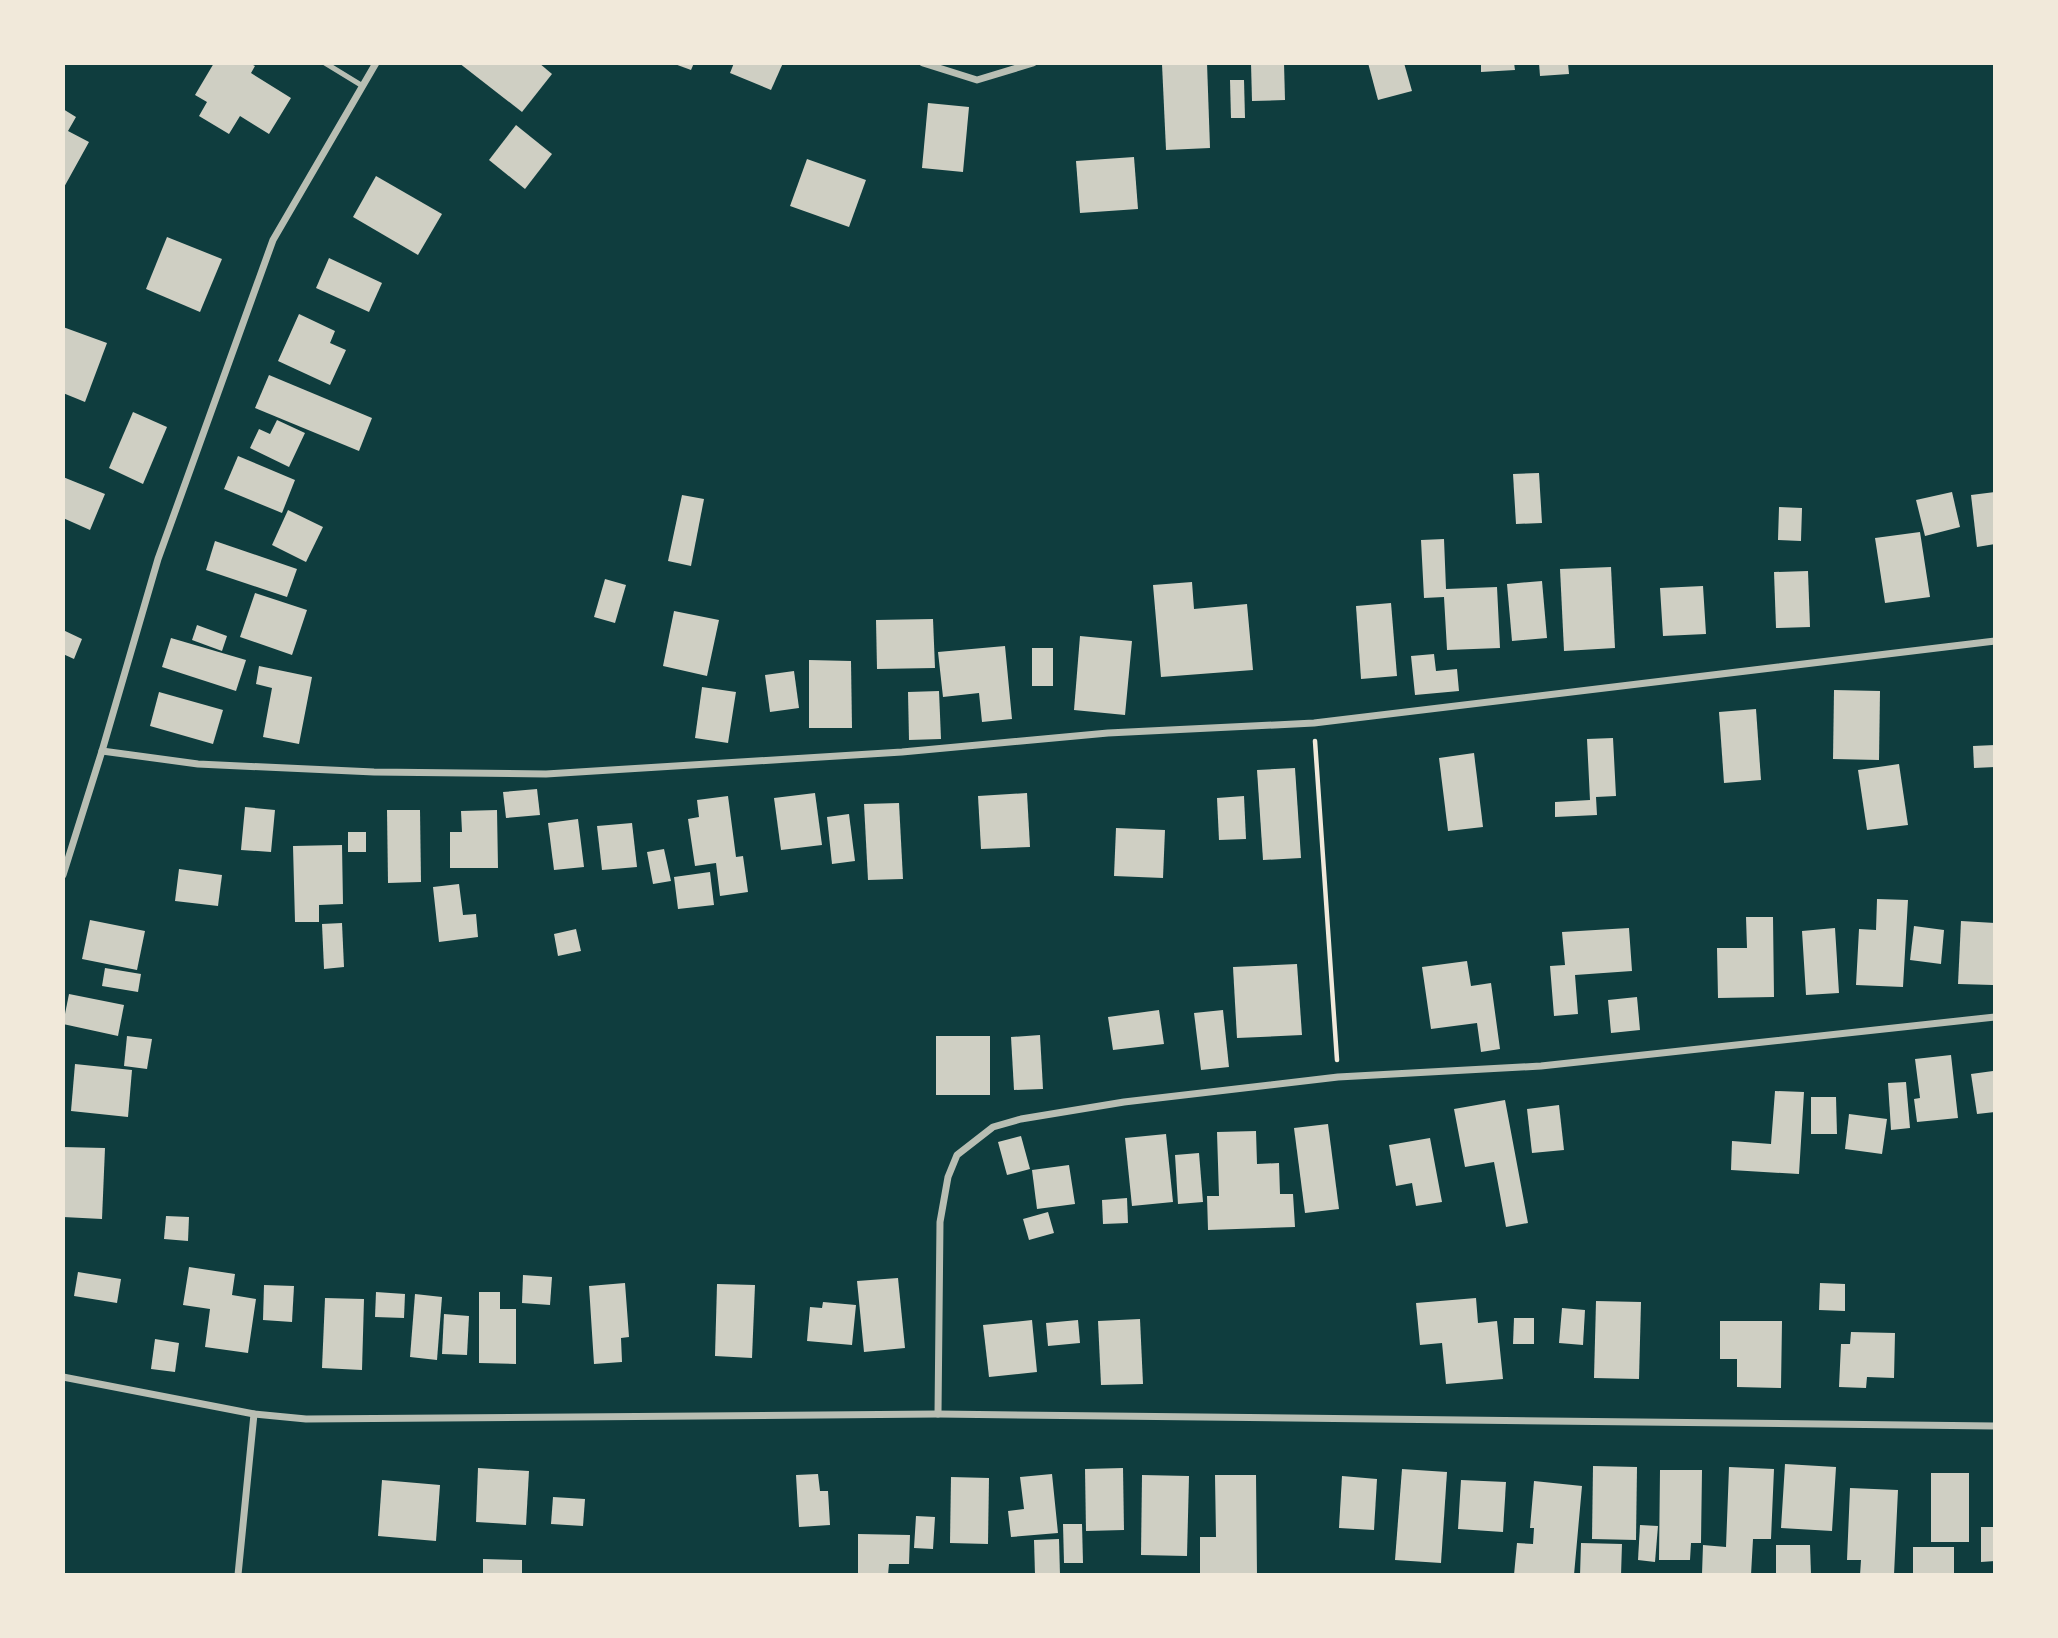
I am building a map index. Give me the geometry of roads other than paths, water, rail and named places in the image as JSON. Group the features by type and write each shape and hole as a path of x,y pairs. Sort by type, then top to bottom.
{"street":[{"path":"63,874 158,559 273,240 376,63"},
{"path":"923,63 977,80 1033,63"},
{"path":"102,751 198,764 374,772 546,774 902,752 1108,733 1314,723 1995,641"},
{"path":"938,1414 940,1222 948,1177 957,1155 993,1127 1034,1117 1124,1102 1338,1077 1541,1066 1995,1017"},
{"path":"63,1377 254,1414 306,1419 938,1414 1995,1426"},
{"path":"238,1575 254,1414"}],"lane":[{"path":"325,63 361,85"}]}
